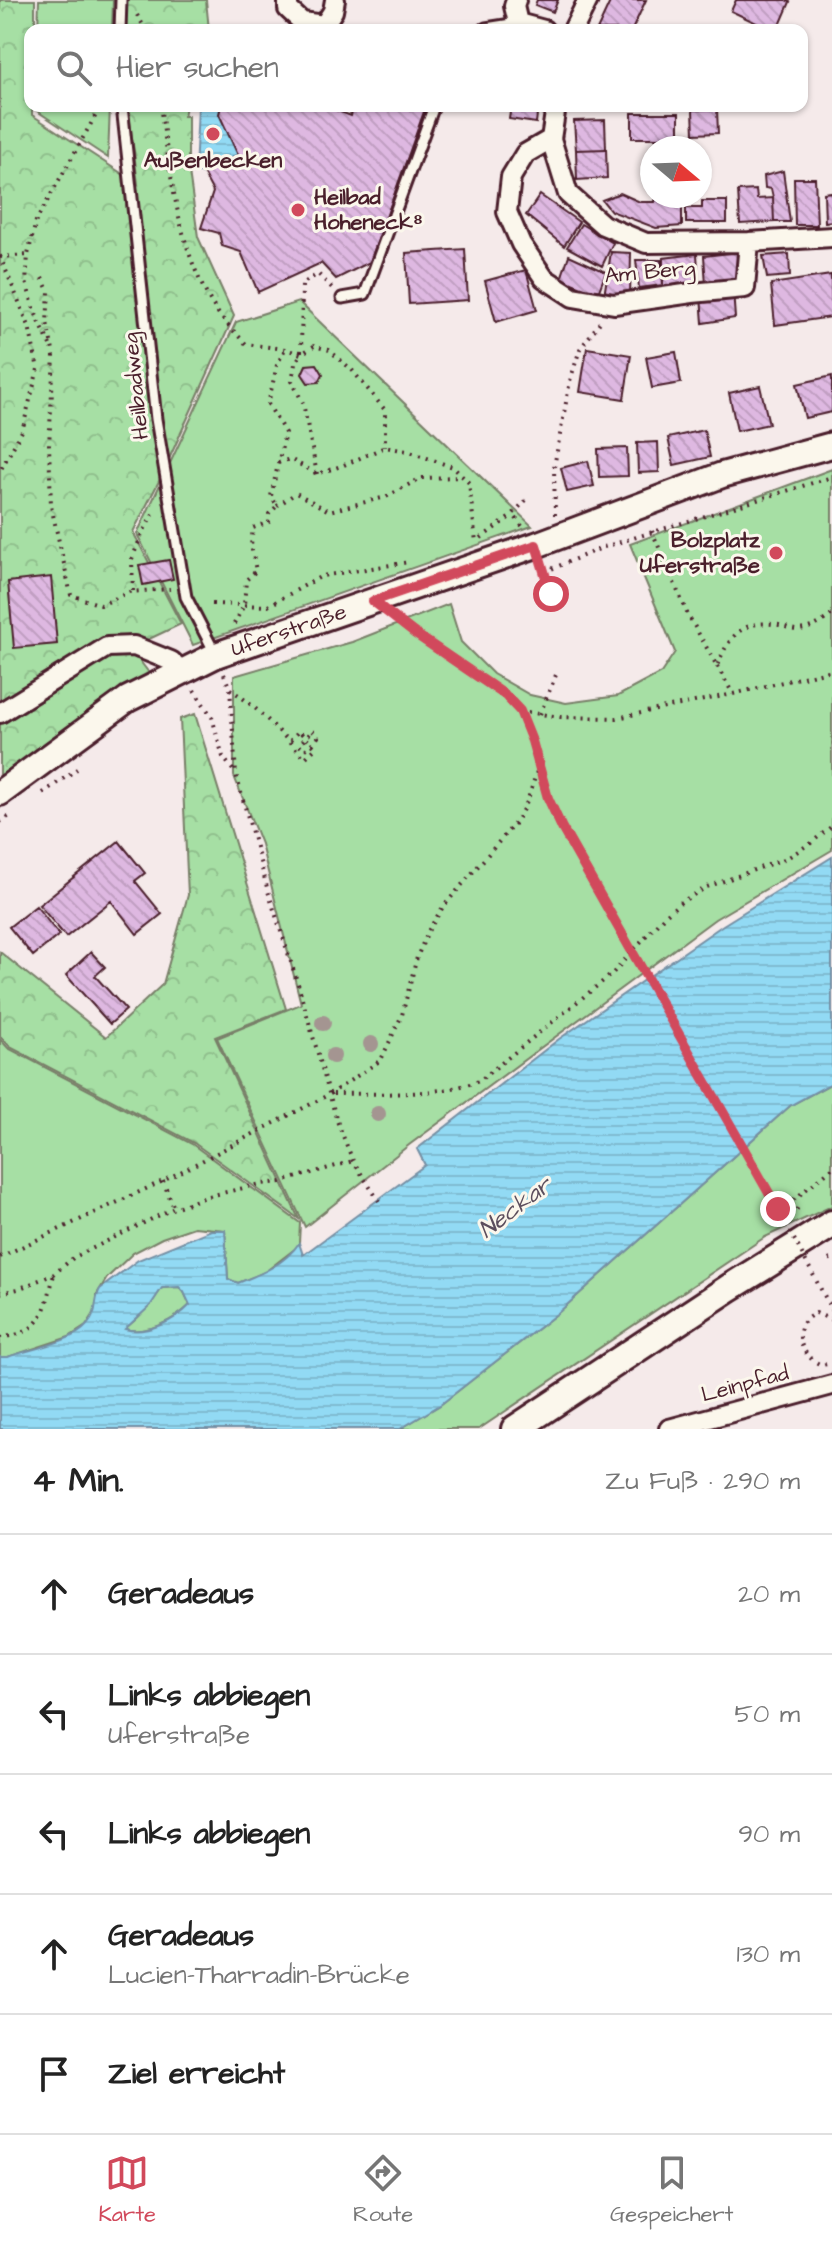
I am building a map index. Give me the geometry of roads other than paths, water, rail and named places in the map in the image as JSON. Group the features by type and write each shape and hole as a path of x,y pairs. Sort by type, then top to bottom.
{"main road":[{"path":"515,1429 832,1224"}],"street":[{"path":"288,0 288,9 302,22 317,24"},
{"path":"325,24 333,11 335,0"},
{"path":"516,0 514,6 518,23 525,24"},
{"path":"576,24 588,0"},
{"path":"555,112 551,139 568,194 603,225 646,243 832,237"},
{"name":"Am Berg","path":"551,139 525,154 511,177 507,212 521,244 544,278 573,297 614,304 745,288 749,242"},
{"name":"Uferstraße","path":"0,793 128,699 216,655 545,541 722,475 832,445"},
{"path":"0,713 107,647 134,646 171,661 182,671"},
{"name":"Leinpfad","path":"669,1429 831,1390"}],"lane":[{"path":"120,24 121,0"},
{"path":"512,24 518,23"},
{"name":"Heilbadweg","path":"123,112 156,419 186,597 216,655"},
{"path":"342,298 365,294 432,112"}],"water":[{"name":"Außenbecken","path":"198,112 220,112 238,155 203,173 195,173"},
{"name":"Neckar","path":"832,857 832,1083 791,1105 559,1312 440,1405 400,1429 0,1429 0,1357 50,1344 80,1331 93,1316 100,1289 138,1260 211,1230 225,1230 228,1279 238,1283 280,1263 299,1243 303,1255 425,1165 417,1149 559,1039 723,925","holes":["179,1287 190,1305 176,1316 151,1328 125,1329 150,1306 162,1288"]}],"place":[{"name":"Außenbecken","path":"213,134"},
{"name":"Heilbad Hoheneck⁸","path":"298,210"},
{"name":"Bolzplatz Uferstraße","path":"776,553"}]}
